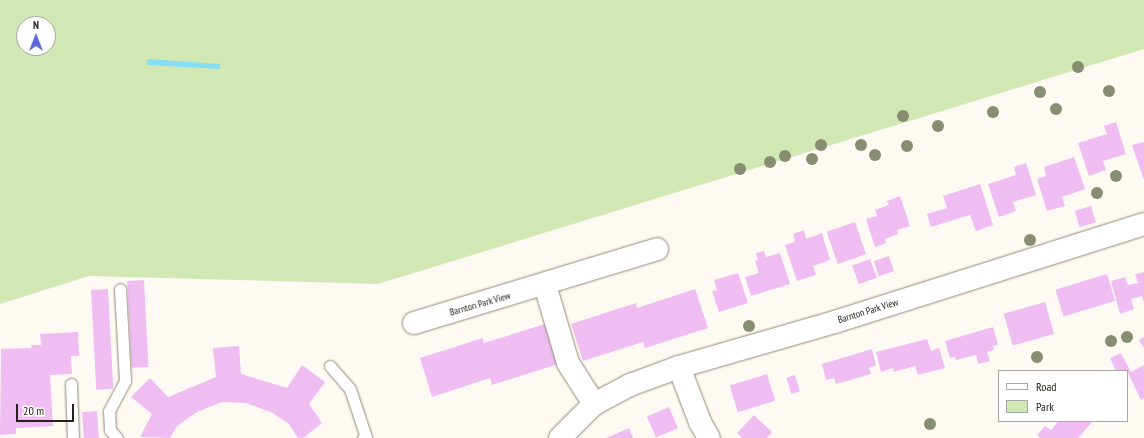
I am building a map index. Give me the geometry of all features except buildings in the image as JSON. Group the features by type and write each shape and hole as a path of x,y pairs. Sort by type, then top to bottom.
{"street":[{"name":"Barnton Park View","path":"560,438 594,404 630,385 679,367 835,322 1144,224"},
{"name":"Barnton Park View","path":"414,323 545,285 657,249"},
{"path":"545,285 568,363 594,404"},
{"path":"679,367 700,422 709,438"}],"lane":[{"path":"117,438 110,430 109,411 125,381 120,289"},
{"path":"330,366 350,389 366,437 363,438"},
{"path":"71,384 72,438"}],"green space":[{"path":"0,0 1144,0 1144,49 378,284 89,276 0,304"}],"water":[{"path":"147,59 220,64 220,69 147,65"}]}
